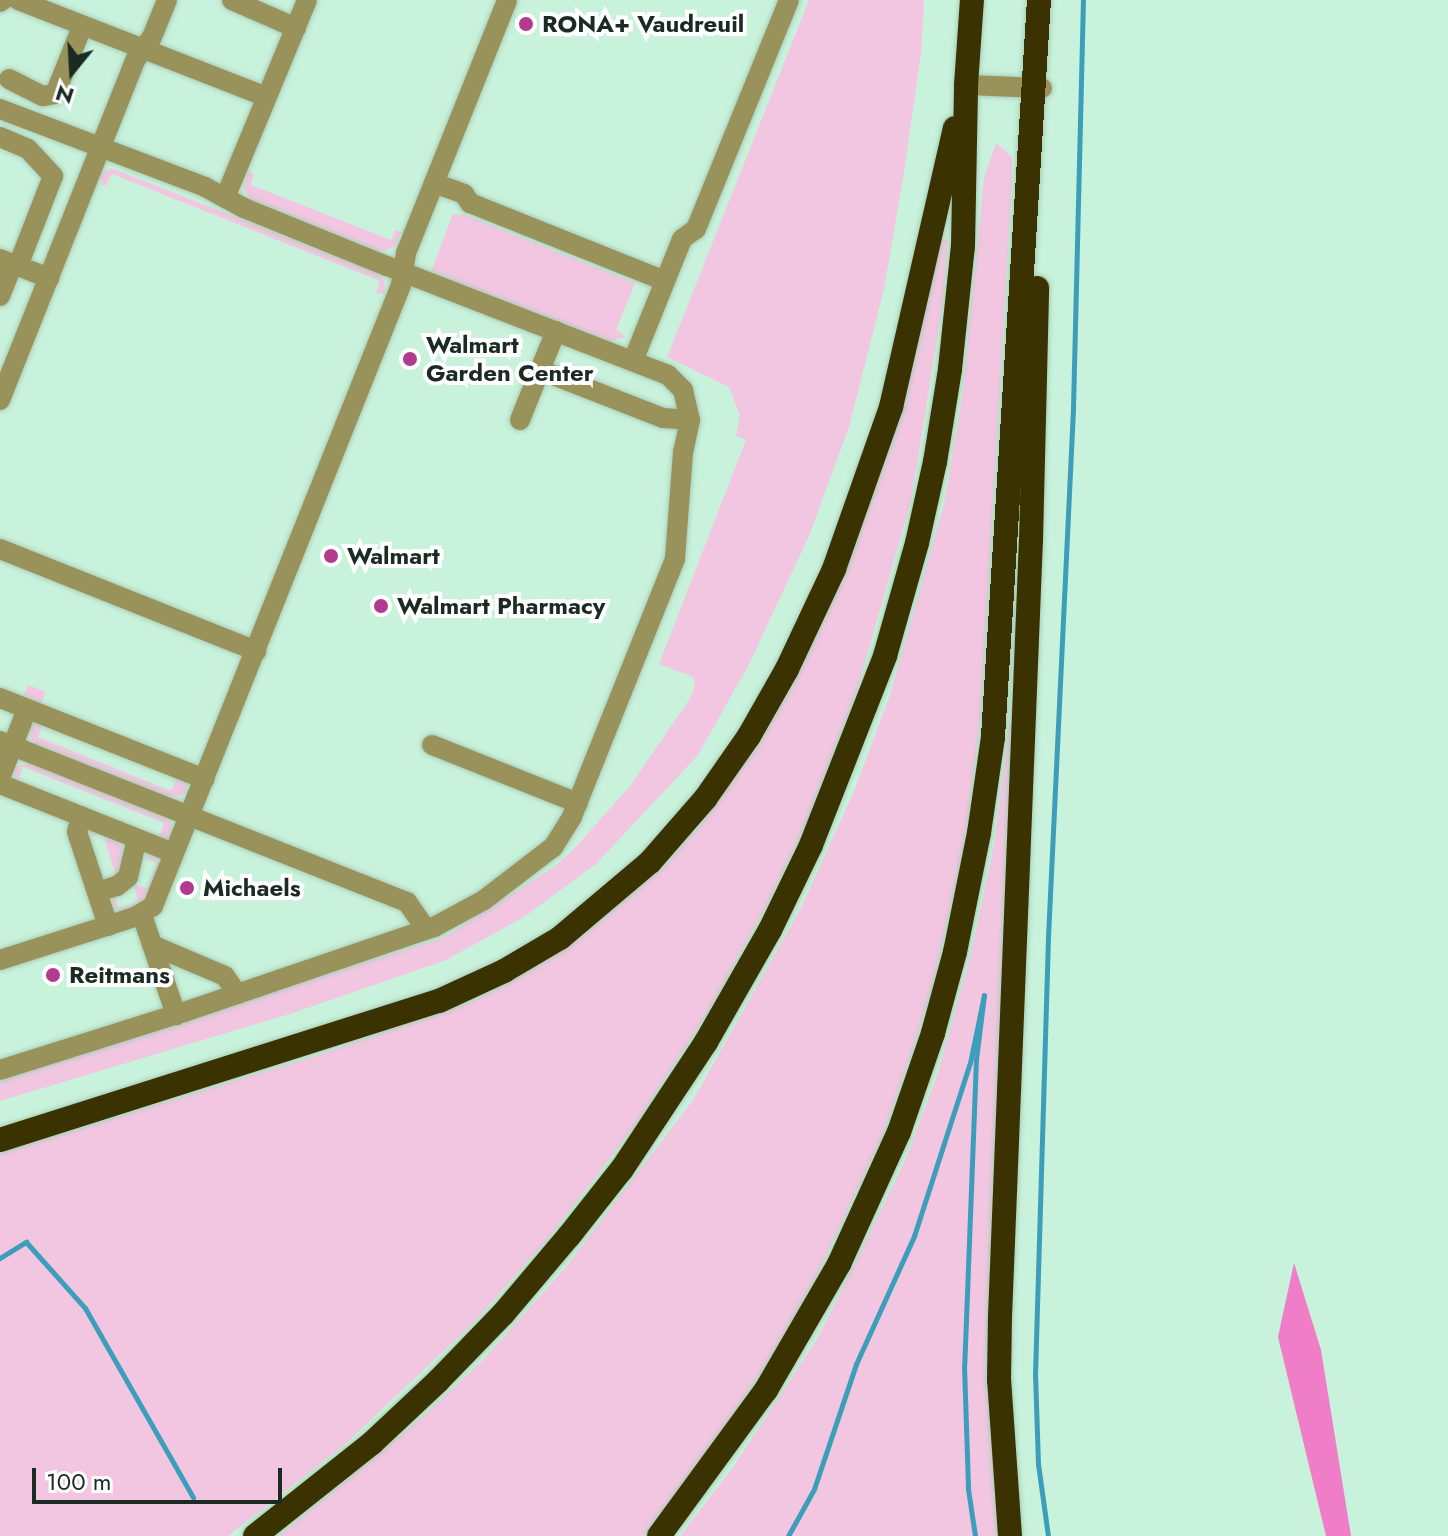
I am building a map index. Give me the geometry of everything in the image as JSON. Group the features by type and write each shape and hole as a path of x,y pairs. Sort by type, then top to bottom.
{"highway":[{"path":"255,1536 372,1443 438,1381 561,1246 622,1169 687,1074 792,885 834,791 880,670 905,591 929,491 947,392 960,279 972,0"},
{"path":"659,1536 766,1390 839,1264 899,1132 948,978 979,833 993,737 1042,0"},
{"path":"0,1140 369,1026 470,988 534,954 575,926 628,883 681,829 730,765 775,691 823,595 855,516 898,384 966,85"},
{"path":"1010,1536 1000,1394 1000,1317 1031,540 1038,88"}],"lane":[{"path":"16,0 64,9 82,27 267,97"},
{"path":"0,400 136,59 152,37 167,0"},
{"path":"232,0 296,28"},
{"path":"225,198 307,0"},
{"path":"0,960 142,915 153,906 396,298 406,253 507,0"},
{"path":"633,361 682,239 696,229 789,0"},
{"path":"9,79 43,96 55,94 82,27"},
{"path":"966,85 1038,88"},
{"path":"0,109 633,361 678,383 687,401 690,420 683,452 675,559 578,803 564,834 543,856 484,900 426,929 176,1015 0,1070"},
{"path":"0,137 28,149 53,176 0,296"},
{"path":"0,150 43,165"},
{"path":"434,183 464,194 470,203 665,281"},
{"path":"15,265 62,187"},
{"path":"15,265 49,278"},
{"path":"520,420 556,331"},
{"path":"540,370 663,418 690,420"},
{"path":"0,549 256,651"},
{"path":"0,698 205,779"},
{"path":"0,778 6,743 27,709"},
{"path":"6,743 407,902 426,929"},
{"path":"432,745 578,803"},
{"path":"0,784 173,853"},
{"path":"81,816 77,832 108,926"},
{"path":"97,892 128,877 137,839"},
{"path":"142,915 176,1015"},
{"path":"152,945 225,976 237,994"}],"shaded area":[{"path":"809,0 924,0 921,53 904,172 884,289 849,427 809,536 749,664 698,755 596,864 524,917 446,960 293,1013 0,1101 0,1082 27,1068 443,938 554,867 630,786 691,697 695,684 693,677 659,664 746,440 736,436 740,415 729,387 667,357"},
{"path":"996,143 1012,157 1012,182 981,712 966,840 933,985 915,1042 883,1135 815,1279 771,1357 694,1472 643,1536 279,1536 420,1419 482,1361 566,1267 693,1100 801,908 854,791 890,695 944,504 962,397 984,177"},
{"path":"111,168 378,273 384,280 385,293 376,294 380,281 112,174 106,185 102,186 100,174"},
{"path":"248,172 254,174 251,185 391,240 395,230 401,232 395,246 381,252 251,200 243,188"},
{"path":"453,214 465,215 635,283 616,330 626,337 607,342 431,272"},
{"path":"940,239 948,239 944,295 911,501 857,690 803,830 770,899 708,1012 633,1128 545,1242 472,1324 343,1446 228,1536 0,1536 0,1153 322,1054 470,1002 509,983 584,935 665,866 706,818 764,735 838,586 891,445 915,359"},
{"path":"28,685 46,692 41,705 23,698"},
{"path":"1011,710 1016,710 989,1394 998,1536 680,1536 732,1469 819,1336 905,1161 937,1076 970,958 994,845"},
{"path":"33,722 42,726 38,737 171,791 177,777 187,781 186,793 178,797 166,796 33,743 29,731"},
{"path":"29,763 165,816 173,826 171,837 164,840 159,837 164,823 23,767 18,780 14,780 15,767"},
{"path":"93,830 103,834 90,837"},
{"path":"103,834 120,841 125,858 117,876 104,880 115,873"},
{"path":"150,852 161,865 147,901 122,911 113,908 110,896 114,896 119,908 138,902 134,885 147,888 157,863 146,859"},
{"path":"1294,1263 1321,1350 1351,1536 1326,1536 1278,1337"}],"waterway":[{"path":"1048,1536 1038,1464 1035,1375 1048,937 1073,408 1083,0"},
{"path":"788,1536 814,1489 856,1364 914,1236 970,1063 984,995 976,1059 964,1366 968,1489 975,1536"},
{"path":"0,1258 26,1242 85,1308 193,1497"}],"place":[{"name":"RONA+ Vaudreuil","path":"526,24"},
{"name":"Walmart Garden Center","path":"410,359"},
{"name":"Walmart","path":"331,556"},
{"name":"Walmart Pharmacy","path":"381,606"},
{"name":"Michaels","path":"187,888"},
{"name":"Reitmans","path":"53,975"}]}
